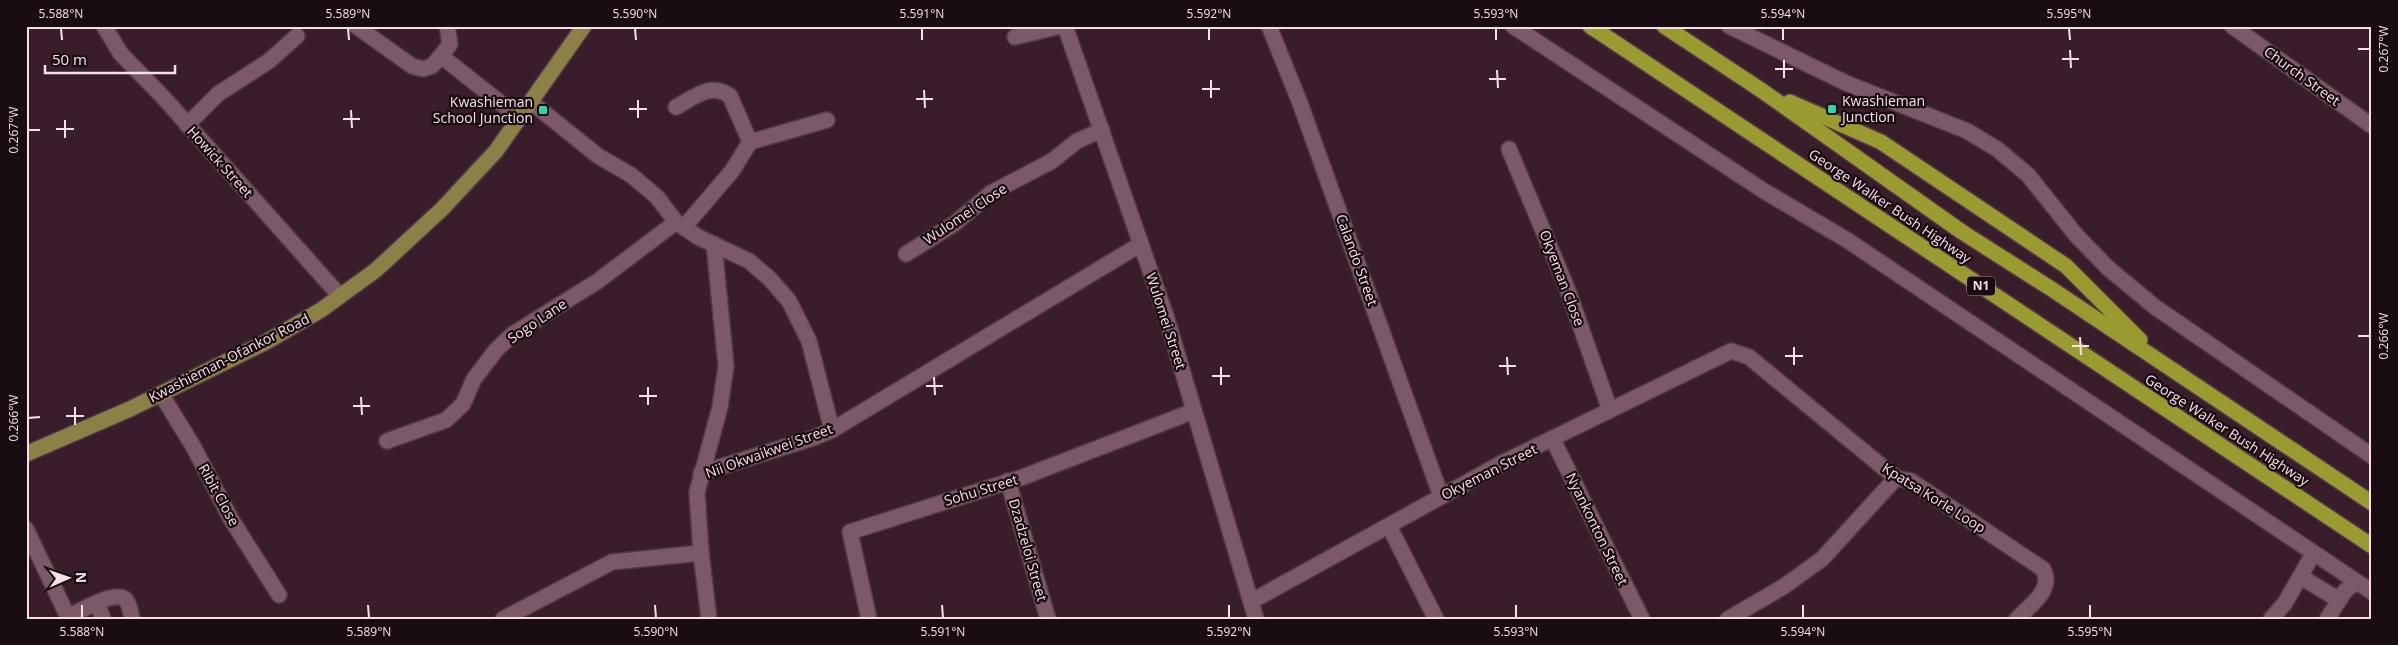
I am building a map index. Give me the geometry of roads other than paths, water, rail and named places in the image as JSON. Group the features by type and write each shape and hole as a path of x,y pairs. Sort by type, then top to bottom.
{"highway":[{"name":"George Walker Bush Highway","path":"1590,26 2372,546"},
{"name":"George Walker Bush Highway","path":"1664,26 1762,90 1962,232 2162,362 2372,503"},
{"path":"1762,90 1881,142 2066,266 2162,362"}],"main road":[{"name":"Kwashieman-Ofankor Road","path":"26,454 161,394 266,342 340,296 376,270 442,209 496,151 584,26"}],"street":[{"name":"Howick Street","path":"104,26 121,54 187,124 340,296"},
{"path":"356,26 412,66 423,70 432,66 450,44 447,26"},
{"path":"1015,37 1061,26"},
{"name":"Wulomei Street","path":"1066,26 1166,316 1256,619"},
{"name":"Calando Street","path":"1269,26 1300,104 1442,496"},
{"path":"1513,26 1764,191 1847,240 2372,592"},
{"path":"1728,26 1846,83 1968,131 1997,149 2028,175 2076,235 2108,268 2155,307 2372,456"},
{"name":"Church Street","path":"2232,26 2372,126"},
{"path":"187,124 218,94 270,61 297,36"},
{"path":"441,56 507,108 517,122"},
{"path":"676,107 715,88 724,92 730,96 750,142 827,120"},
{"path":"531,102 598,156 631,175 657,197 680,224 714,244 749,261 770,279 789,301 809,341 832,430"},
{"name":"Wulomei Close","path":"906,254 954,224 991,193 1052,161 1077,141 1102,130"},
{"name":"Sogo Lane","path":"387,441 446,420 463,404 474,380 496,350 513,334 598,282 680,224 732,171 750,142"},
{"name":"Okyeman Close","path":"1508,149 1567,288 1610,410"},
{"path":"701,473 720,407 726,366 714,244"},
{"name":"Nii Okwaikwei Street","path":"710,619 701,554 697,492 701,473 813,438 832,430 1141,244"},
{"name":"Okyeman Street","path":"1252,602 1502,462 1552,440 1731,351"},
{"name":"Kpatsa Korle Loop","path":"1731,351 1749,357 1896,478 1911,481 2043,569 2047,577 2044,590 2017,619"},
{"name":"Ribit Close","path":"161,394 192,446 231,519 279,596"},
{"name":"Sohu Street","path":"869,619 850,532 1008,481 1194,411"},
{"name":"Nyankonton Street","path":"1552,440 1642,619"},
{"path":"1728,619 1783,587 1822,559 1896,478"},
{"name":"Dzadzeloi Street","path":"1008,481 1048,619"},
{"path":"1389,526 1436,619"},
{"path":"26,529 69,618 97,603 111,597 120,596 126,600 132,619"},
{"path":"503,619 612,562 701,554"},
{"path":"2272,619 2285,603 2313,554"},
{"path":"2300,577 2340,600"},
{"path":"2327,619 2356,582"},
{"path":"97,603 103,619"}],"place":[{"name":"Kwashieman Junction","path":"1832,109"},
{"name":"Kwashieman School Junction","path":"543,110"}]}
